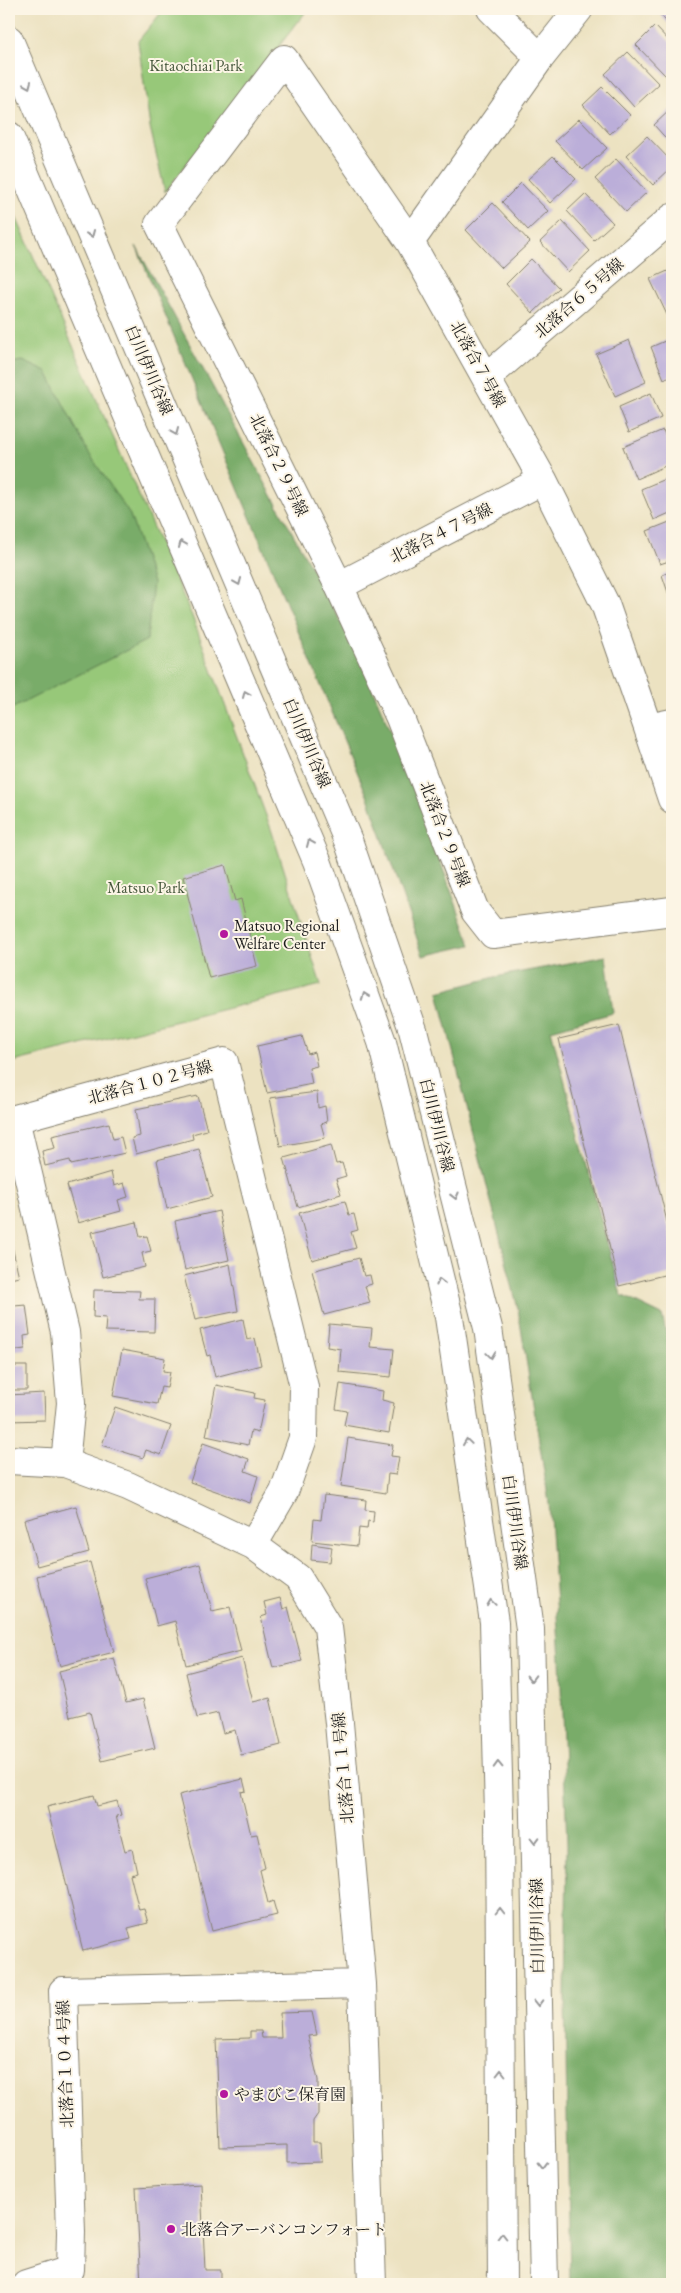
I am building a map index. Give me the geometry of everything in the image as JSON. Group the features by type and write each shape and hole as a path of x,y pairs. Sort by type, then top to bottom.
{"street":[{"path":"491,9 540,58"},
{"path":"410,242 540,58 579,9"},
{"name":"白川伊川谷線","path":"9,40 349,843 413,1030 488,1328 530,1629 544,2284"},
{"name":"北落合２９号線","path":"410,242 284,59 159,224 339,586 400,718 475,911 494,934 672,911"},
{"name":"白川伊川谷線","path":"9,136 317,861 382,1042 449,1318 494,1622 500,1823 502,2284"},
{"name":"北落合６５号線","path":"486,378 672,218"},
{"name":"北落合７号線","path":"410,242 543,480 604,604 660,726 672,798"},
{"name":"北落合４７号線","path":"339,586 543,480"},
{"name":"北落合１０２号線","path":"65,1463 71,1403 65,1332 15,1118 224,1062 304,1386 303,1438 284,1492 253,1545"},
{"name":"北落合１１号線","path":"9,1460 65,1463 128,1486 253,1545 298,1578 328,1627 339,1722 362,1984 372,2284"},
{"name":"北落合１０４号線","path":"26,2284 70,2270 71,2232 63,1991 362,1984"}],"green space":[{"name":"Kitaochiai Park","path":"164,9 308,9 165,192 150,127 138,41"},
{"name":"Matsuo Park","path":"9,201 192,616 271,829 321,985 9,1063"},
{"path":"136,246 358,653 411,782 471,945 423,956 369,800"},
{"path":"23,361 47,372 88,452 130,515 153,583 147,640 9,710 9,363"},
{"path":"606,956 613,1013 551,1030 621,1295 662,1315 672,1358 672,2284 570,2284 565,1999 567,1845 560,1659 549,1503 518,1309 438,992 495,977"}],"building":[{"path":"661,9 672,9 672,28 658,12"},
{"path":"655,26 672,44 672,70 666,76 636,45"},
{"path":"628,52 659,84 634,107 605,74"},
{"path":"602,87 630,115 610,134 583,105"},
{"path":"672,108 672,145 654,125"},
{"path":"579,119 607,148 583,170 555,141"},
{"path":"647,136 672,162 672,167 653,185 626,156"},
{"path":"553,156 576,179 550,203 528,179"},
{"path":"616,159 647,192 626,212 595,179"},
{"path":"521,183 548,211 528,230 502,202"},
{"path":"585,194 613,223 594,240 567,211"},
{"path":"493,203 530,242 502,268 466,230"},
{"path":"562,221 590,251 568,272 540,242"},
{"path":"531,259 559,288 533,313 506,284"},
{"path":"672,269 672,315 668,317 650,279"},
{"path":"672,338 672,375 664,379 651,347"},
{"path":"629,340 646,382 615,396 596,354"},
{"path":"651,393 661,418 629,432 619,407"},
{"path":"663,430 672,452 672,463 636,479 623,447"},
{"path":"672,476 672,512 654,520 641,489"},
{"path":"672,521 672,560 660,564 647,531"},
{"path":"672,571 672,604 662,575"},
{"name":"Matsuo Regional Welfare Center","path":"225,865 235,901 241,899 257,966 209,978 183,877"},
{"path":"619,1025 672,1242 672,1273 619,1286 559,1039"},
{"path":"302,1036 308,1054 314,1052 317,1066 309,1068 312,1084 267,1093 257,1046"},
{"path":"317,1092 318,1108 325,1106 327,1122 321,1124 325,1138 280,1146 270,1098"},
{"path":"198,1096 207,1130 192,1134 193,1139 136,1154 132,1138 140,1136 136,1109"},
{"path":"109,1123 113,1139 121,1137 125,1153 71,1165 70,1160 45,1166 42,1151 55,1148 52,1136"},
{"path":"331,1145 336,1164 342,1163 346,1176 336,1179 341,1194 298,1207 284,1158"},
{"path":"199,1149 212,1197 167,1209 157,1160"},
{"path":"111,1172 114,1186 124,1183 128,1197 118,1200 121,1211 78,1223 67,1185"},
{"path":"345,1201 349,1215 354,1214 358,1230 351,1232 356,1248 312,1260 299,1213"},
{"path":"219,1211 229,1260 185,1270 175,1221"},
{"path":"137,1222 140,1237 147,1236 151,1251 142,1253 145,1267 103,1277 92,1232"},
{"path":"12,1246 19,1277 10,1279 13,1290 9,1291 9,1247"},
{"path":"359,1258 364,1276 370,1275 372,1284 365,1286 370,1303 324,1315 312,1271"},
{"path":"230,1264 238,1311 195,1320 184,1276"},
{"path":"94,1290 140,1291 139,1299 155,1299 154,1332 105,1331 106,1318 93,1317"},
{"path":"14,1304 14,1306 26,1305 30,1335 24,1336 25,1349 9,1351 9,1305"},
{"path":"243,1319 247,1340 255,1338 261,1365 215,1377 210,1355 207,1356 200,1330"},
{"path":"329,1324 372,1328 370,1347 394,1349 391,1377 339,1372 341,1349 327,1347"},
{"path":"122,1350 165,1358 163,1371 170,1372 167,1388 161,1387 157,1404 113,1396"},
{"path":"9,1366 27,1366 27,1390 9,1390"},
{"path":"340,1384 383,1391 382,1400 394,1403 389,1433 344,1425 347,1411 336,1409"},
{"path":"216,1385 255,1393 254,1398 265,1400 258,1433 251,1431 248,1445 206,1436"},
{"path":"44,1393 45,1420 9,1421 9,1395"},
{"path":"115,1407 171,1426 161,1455 146,1450 143,1458 102,1445"},
{"path":"348,1438 393,1445 391,1456 399,1457 396,1475 388,1474 386,1493 341,1486"},
{"path":"203,1443 249,1459 245,1471 258,1476 250,1503 190,1482"},
{"path":"324,1495 366,1500 365,1510 374,1511 373,1522 368,1521 367,1529 359,1528 357,1546 312,1541 314,1519 321,1520"},
{"path":"76,1506 89,1552 37,1566 24,1520"},
{"path":"312,1544 332,1547 330,1562 311,1560"},
{"path":"90,1562 114,1652 60,1666 37,1576"},
{"path":"200,1564 212,1611 230,1607 241,1651 186,1665 175,1621 157,1626 145,1578"},
{"path":"280,1598 283,1609 288,1607 302,1661 273,1668 261,1617 267,1615 264,1602"},
{"path":"114,1658 126,1703 143,1699 155,1748 102,1761 90,1712 70,1717 59,1671"},
{"path":"242,1658 253,1702 270,1698 281,1745 241,1755 235,1730 223,1733 218,1713 197,1718 186,1673"},
{"path":"243,1779 246,1791 241,1792 251,1835 257,1834 265,1868 260,1870 268,1903 273,1901 277,1915 212,1931 179,1795"},
{"path":"94,1795 97,1806 117,1801 121,1815 116,1816 125,1851 132,1849 137,1872 130,1874 139,1910 144,1909 148,1923 128,1928 131,1939 83,1951 47,1807"},
{"path":"312,2012 317,2035 308,2036 318,2080 318,2114 313,2121 313,2142 320,2142 321,2162 287,2163 287,2145 220,2147 216,2039 250,2038 250,2031 261,2031 262,2038 281,2038 280,2013"},
{"name":"北落合アーバンコンフォート","path":"201,2184 205,2270 221,2270 221,2284 141,2284 136,2188"}],"place":[{"name":"Matsuo Regional Welfare Center","path":"224,934"},
{"name":"やまびこ保育園","path":"224,2094"},
{"name":"北落合アーバンコンフォート","path":"171,2229"}]}
